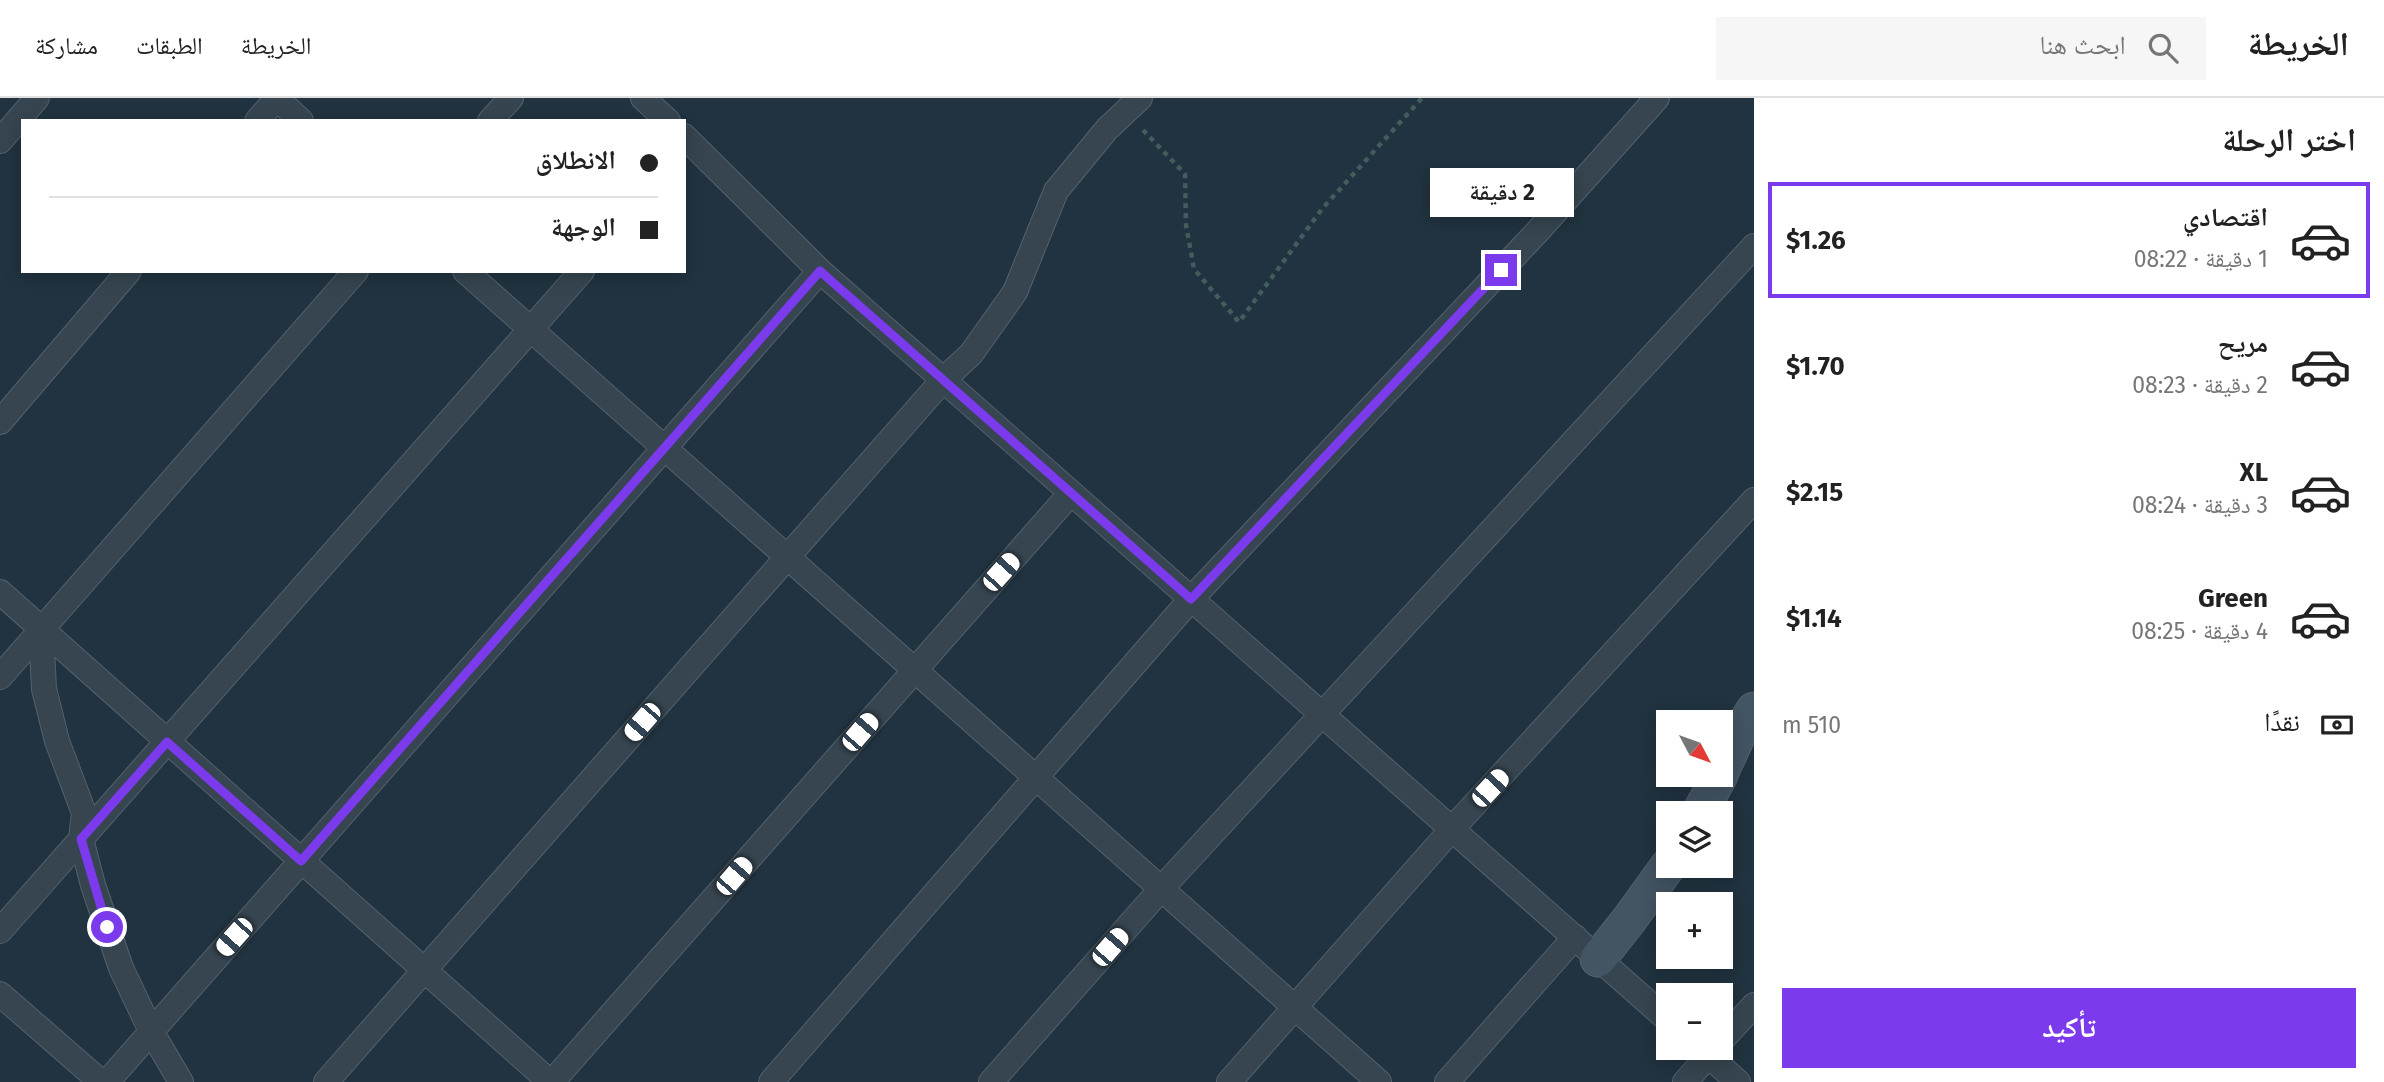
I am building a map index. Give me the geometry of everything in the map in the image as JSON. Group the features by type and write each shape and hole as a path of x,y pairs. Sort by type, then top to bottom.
{"street":[{"path":"0,141 37,98"},
{"path":"259,119 277,98 299,119"},
{"path":"492,119 511,98"},
{"path":"643,98 666,119"},
{"path":"771,1082 1191,599 1538,231 1657,98"},
{"path":"326,1082 943,380 971,354 1015,292 1056,191 1091,147 1132,106"},
{"path":"688,146 820,271 1656,1009"},
{"path":"991,1082 1161,889 1754,246"},
{"path":"107,1082 820,271"},
{"path":"0,422 127,273"},
{"path":"0,677 354,273"},
{"path":"467,273 1378,1082"},
{"path":"0,932 580,273"},
{"path":"0,592 551,1082 1071,493"},
{"path":"1229,1082 1452,829 1754,500"},
{"path":"41,630 44,689 57,741 84,813 81,839 93,885 121,968 151,1031 181,1082"},
{"path":"1733,746 1754,710"},
{"path":"1447,1082 1656,878"},
{"path":"0,993 101,1082"},
{"path":"1733,1026 1754,1005"},
{"path":"1685,1082 1702,1060"},
{"path":"1720,1060 1738,1082"}],"path":[{"path":"1132,106 1152,137 1185,174 1186,225 1195,269 1239,322 1322,209 1422,98"}],"route":[{"path":"107,927 81,839 167,742 301,861 820,271 1191,599 1501,270"}]}
